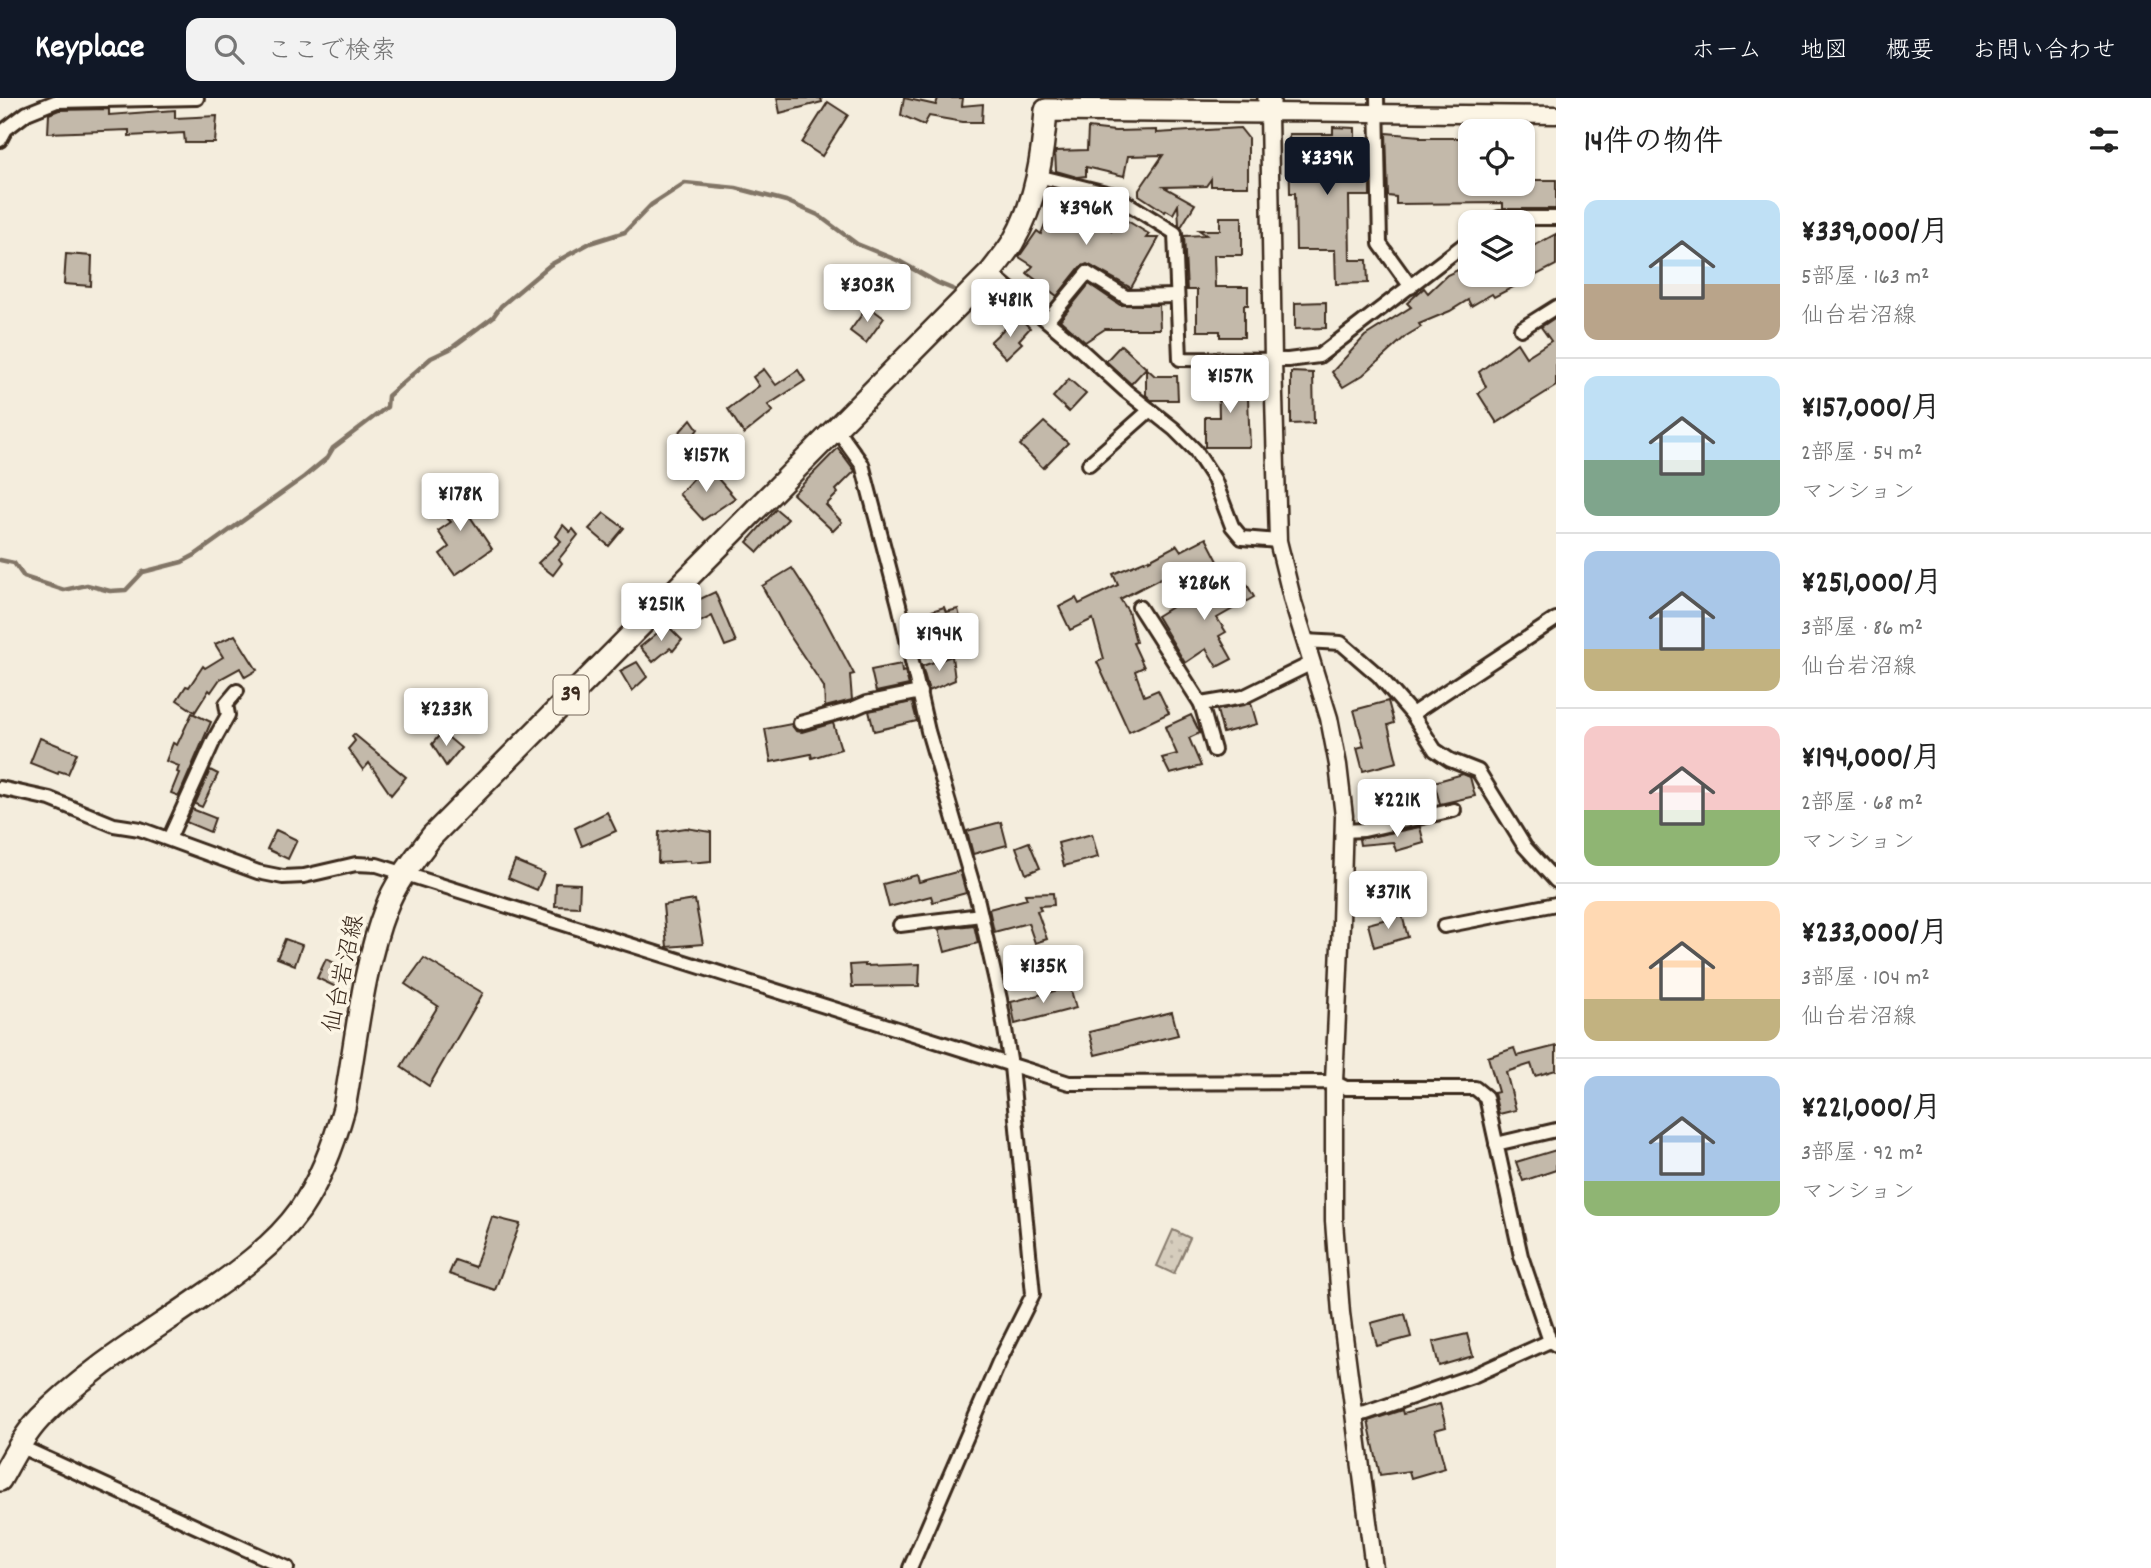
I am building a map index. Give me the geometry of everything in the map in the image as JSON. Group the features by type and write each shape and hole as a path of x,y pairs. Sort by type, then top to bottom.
{"main road":[{"name":"仙台岩沼線","path":"0,1480 19,1446 39,1419 81,1382 233,1275 272,1241 299,1212 324,1168 339,1129 372,953 386,906 404,873 432,836 990,273 1014,241 1038,176 1044,143 1046,104 1269,105"}],"street":[{"path":"0,140 6,129 27,113 57,101 197,98"},
{"path":"1374,1568 1341,1313 1334,1221 1334,1082 1343,831 1338,765 1329,718 1278,541 1269,105 1377,105 1556,115"},
{"path":"1377,105 1380,244 1411,287"},
{"path":"1038,176 1114,195 1175,233 1180,359 1273,360 1319,356 1458,250"},
{"path":"1535,218 1556,218"},
{"path":"990,273 1048,320 1195,450 1214,479 1232,526 1242,538 1278,541"},
{"path":"1048,320 1087,273 1126,296 1177,296"},
{"path":"1521,329 1556,307"},
{"path":"1089,464 1150,410"},
{"path":"836,428 862,464 928,731 981,915 1000,999 1011,1066 1032,1294 999,1362 910,1568"},
{"path":"1139,607 1200,704 1214,750"},
{"path":"1412,714 1556,619"},
{"path":"1305,641 1341,643 1378,676 1412,714 1436,750 1450,760 1478,771 1525,847 1556,881"},
{"path":"1200,704 1243,697 1312,663"},
{"path":"169,839 228,715 226,704 237,691"},
{"path":"800,723 866,703 920,692"},
{"path":"0,788 50,799 114,825 140,829 258,872 283,877 304,876 356,864 377,865 1069,1083 1334,1082 1346,1088 1475,1088 1486,1097 1521,1256 1553,1343 1475,1375 1354,1415"},
{"path":"1343,831 1363,830 1454,810"},
{"path":"1444,926 1556,904"},
{"path":"900,925 981,915"},
{"path":"1496,1143 1556,1130"},
{"path":"19,1446 287,1568"}],"shaded area":[{"path":"1173,1230 1190,1238 1174,1274 1157,1266"}],"building":[{"path":"777,98 821,98 822,102 780,113"},
{"path":"904,98 936,105 938,98 963,98 962,106 983,104 982,122 963,122 929,116 924,125 901,115"},
{"path":"828,102 848,115 822,156 802,143"},
{"path":"109,109 109,115 175,110 175,118 217,116 215,143 185,143 184,133 129,136 129,130 48,133 49,114 59,110"},
{"path":"1333,127 1355,128 1355,177 1370,178 1370,196 1349,196 1350,260 1367,260 1368,283 1336,284 1335,250 1296,250 1295,193 1290,193 1289,134 1333,134"},
{"path":"1088,128 1115,131 1157,130 1157,133 1240,128 1248,138 1248,186 1211,186 1211,179 1206,186 1164,187 1195,204 1181,227 1178,205 1173,214 1166,210 1165,212 1139,195 1139,190 1163,155 1128,156 1124,176 1086,167 1086,176 1077,177 1056,171 1055,151 1087,150"},
{"path":"1386,133 1420,138 1458,138 1458,196 1535,196 1535,180 1556,180 1556,209 1503,209 1503,203 1396,204 1396,197 1388,196"},
{"path":"1083,196 1114,216 1111,232 1121,217 1149,234 1146,238 1159,238 1131,288 1087,264 1080,267 1057,296 1027,273 1033,266 1019,257 1037,231 1041,234 1053,204 1073,212"},
{"path":"1220,217 1242,217 1242,255 1214,255 1215,287 1248,287 1248,305 1244,305 1244,337 1220,337 1220,331 1197,331 1197,290 1187,290 1184,236 1206,235 1199,230 1220,230"},
{"path":"1556,234 1556,265 1535,276 1535,245"},
{"path":"66,254 92,256 91,286 64,284"},
{"path":"1458,270 1458,287 1513,287 1494,297 1492,294 1471,306 1468,300 1419,324 1421,327 1406,336 1363,375 1343,387 1332,372 1365,336 1411,307 1407,303 1424,288 1428,293 1447,275"},
{"path":"1089,284 1120,305 1159,305 1160,329 1105,329 1085,342 1060,320"},
{"path":"1326,302 1326,328 1295,329 1295,303"},
{"path":"868,306 884,318 866,343 850,331"},
{"path":"1556,317 1556,386 1497,423 1478,393 1486,387 1479,372 1517,343 1526,357 1551,341 1541,327"},
{"path":"1021,319 1030,328 1019,340 1022,343 1006,358 990,342 1006,327 1010,331"},
{"path":"1121,345 1155,376 1177,376 1178,400 1151,400 1146,395 1146,368 1131,384 1106,361"},
{"path":"764,369 776,385 798,370 805,381 768,405 773,411 744,434 728,409 759,386 753,377"},
{"path":"1291,372 1313,373 1314,423 1291,424"},
{"path":"1247,374 1250,447 1205,447 1205,417 1219,417 1218,375"},
{"path":"1069,379 1086,394 1069,412 1053,397"},
{"path":"691,419 698,429 687,444 677,435"},
{"path":"1044,422 1068,443 1043,468 1020,445"},
{"path":"838,448 855,471 836,490 838,493 826,505 842,522 833,531 793,494"},
{"path":"706,465 735,498 703,520 679,494"},
{"path":"453,485 469,500 463,506 492,549 455,575 440,554 449,547 438,531 451,522 434,506"},
{"path":"776,509 788,519 758,552 747,542"},
{"path":"604,513 624,528 609,546 589,529"},
{"path":"563,525 570,532 573,529 578,535 559,559 562,563 553,575 538,563 561,541 556,536"},
{"path":"1206,538 1218,561 1197,573 1194,567 1164,583 1161,578 1120,599 1128,611 1136,642 1133,643 1144,667 1135,671 1144,696 1158,690 1169,713 1129,732 1097,662 1104,659 1093,619 1070,630 1059,607 1076,598 1079,604 1118,585 1113,574 1149,560 1177,545 1181,551"},
{"path":"792,568 822,614 854,674 850,675 852,700 825,707 824,687 788,633 762,586"},
{"path":"1242,576 1254,597 1217,618 1226,632 1219,636 1232,659 1217,667 1206,649 1185,663 1157,616 1190,596 1194,603"},
{"path":"715,592 736,642 725,646 712,616 694,625 685,606"},
{"path":"944,607 946,612 958,609 962,626 941,632 942,637 917,643 911,618"},
{"path":"667,625 682,640 673,651 670,648 653,662 640,647"},
{"path":"235,635 257,670 245,677 240,668 220,679 211,692 209,690 195,712 177,700 203,666 205,668 223,657 215,644"},
{"path":"952,656 955,680 929,691 922,666"},
{"path":"637,662 647,677 632,691 620,671"},
{"path":"901,664 909,685 876,692 871,670"},
{"path":"1388,701 1394,723 1388,725 1397,762 1363,771 1357,748 1364,746 1354,710"},
{"path":"912,702 917,721 874,731 869,711"},
{"path":"1251,703 1257,724 1223,733 1217,710"},
{"path":"192,713 211,722 179,796 171,793 179,766 166,761 173,743 177,745"},
{"path":"1191,715 1200,733 1189,738 1201,766 1170,774 1162,758 1177,754 1165,727"},
{"path":"833,723 841,749 812,758 811,754 771,762 765,729 791,724 796,731 802,732"},
{"path":"442,732 461,748 446,766 432,744"},
{"path":"354,734 406,777 391,795 369,763 363,770 348,749 355,741 352,736"},
{"path":"40,738 77,753 68,774 59,771 58,774 30,763"},
{"path":"210,770 218,774 202,807 195,804"},
{"path":"1463,774 1470,777 1475,796 1440,804 1434,782"},
{"path":"192,809 215,818 210,832 186,822"},
{"path":"607,812 616,831 582,846 575,828"},
{"path":"1001,822 1007,845 973,854 967,831"},
{"path":"1420,827 1424,843 1396,851 1393,842 1360,845 1359,839"},
{"path":"686,828 711,832 711,861 658,863 659,832"},
{"path":"276,830 297,840 288,859 267,849"},
{"path":"1092,834 1098,857 1064,866 1058,843"},
{"path":"1029,842 1040,868 1026,874 1016,847"},
{"path":"515,861 544,873 537,890 508,878"},
{"path":"960,871 966,893 933,902 931,896 889,907 883,884 917,875 919,882"},
{"path":"556,883 580,884 579,907 555,906"},
{"path":"1053,893 1054,905 1039,906 1041,910 1037,911 1047,939 1035,943 1028,923 994,932 989,909 1027,899 1025,894"},
{"path":"695,900 703,944 667,947 663,905"},
{"path":"1402,915 1408,937 1374,947 1368,924"},
{"path":"974,925 978,943 945,952 939,929"},
{"path":"285,939 302,945 295,965 277,958"},
{"path":"424,958 483,993 429,1086 401,1067 438,1006 405,984"},
{"path":"326,959 347,969 338,988 317,978"},
{"path":"920,964 919,986 852,987 850,965"},
{"path":"1070,987 1076,1008 1015,1024 1011,1002"},
{"path":"1172,1012 1178,1035 1095,1055 1089,1032"},
{"path":"1556,1046 1556,1070 1535,1076 1531,1064 1506,1072 1516,1110 1499,1114 1494,1093 1498,1092 1488,1057 1514,1048 1517,1056"},
{"path":"1556,1150 1556,1170 1523,1181 1516,1162"},
{"path":"492,1217 520,1224 495,1290 449,1274 455,1260 475,1267"},
{"path":"1405,1314 1411,1337 1377,1346 1371,1323"},
{"path":"1467,1334 1473,1356 1439,1366 1433,1342"},
{"path":"1440,1404 1446,1427 1435,1430 1445,1468 1411,1478 1409,1471 1380,1475 1368,1421 1402,1410 1403,1414"}],"waterway":[{"path":"0,560 14,563 24,577 64,590 87,585 110,591 126,590 143,572 182,562 195,555 304,477 327,458 333,448 387,407 388,396 431,358 450,349 493,317 501,306 550,265 590,243 625,232 651,205 685,183 736,188 786,201 818,215 857,244 899,261 955,290"}]}
